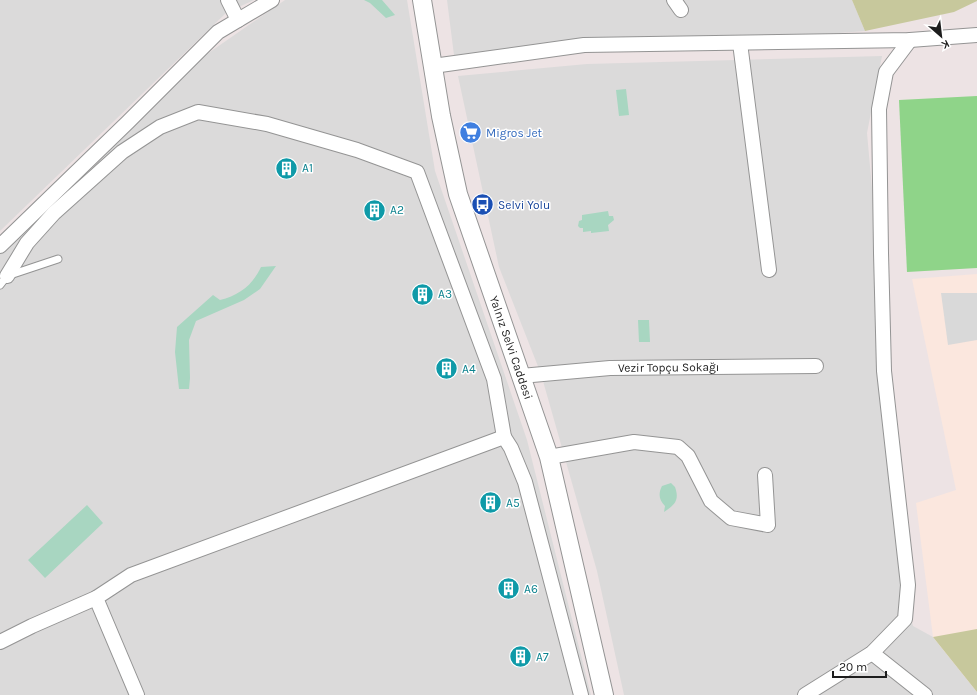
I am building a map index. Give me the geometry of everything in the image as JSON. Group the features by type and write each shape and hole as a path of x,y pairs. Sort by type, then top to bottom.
{"street":[{"path":"228,0 238,20"},
{"path":"0,246 218,32 272,0"},
{"name":"Yalnız Selvi Caddesi","path":"422,0 441,116 458,194 549,457 604,695"},
{"path":"433,66 584,45 910,40 977,35"},
{"path":"805,695 872,652 904,619 908,584 884,371 879,109 886,72 910,40"},
{"path":"740,43 769,270"},
{"path":"4,280 27,243 54,213 122,152 160,127 198,112 267,124 357,150 417,172 494,379 504,437 511,448 525,482 581,695"},
{"name":"Vezir Topçu Sokağı","path":"521,376 610,368 816,366"},
{"path":"0,642 32,626 96,598 131,575 504,437"},
{"path":"549,457 634,442 678,447 688,456 711,501 731,518 768,524 765,475"},
{"path":"96,598 136,692"},
{"path":"872,652 925,695"}],"lane":[{"path":"4,280 58,259"}],"shaded area":[{"path":"0,0 254,0 226,13 0,231"},
{"path":"285,0 407,0 435,171 527,440 591,695 0,695 0,250 197,61"},
{"path":"364,0 382,0 395,15 386,18 370,3"},
{"path":"447,0 852,0 865,31 455,63"},
{"path":"852,0 977,1 954,12 865,31"},
{"path":"882,56 867,133 911,619 913,626 933,637 977,692 977,695 624,695 597,571 541,374 499,267 458,76 587,64"},
{"path":"626,89 629,115 619,116 616,90"},
{"path":"608,211 609,216 613,216 614,220 608,225 609,231 591,233 591,231 583,232 583,228 578,226 579,221 582,220 582,215"},
{"path":"276,266 260,289 244,300 196,321 189,340 189,389 179,389 175,352 177,327 213,295 220,300 233,295 244,289 249,284 261,267"},
{"path":"977,274 977,692 933,637 916,503 956,490 912,279"},
{"path":"941,293 977,293 977,340 948,345"},
{"path":"638,320 649,320 650,342 639,342"},
{"path":"671,483 675,487 677,496 673,505 664,512 665,506 660,499 660,492 662,486"},
{"path":"87,505 103,523 45,578 28,560"},
{"path":"977,629 977,692 933,637"}],"green space":[{"path":"977,96 977,268 907,272 899,100"}],"place":[{"name":"Migros Jet","path":"471,133"},
{"name":"A1","path":"287,168"},
{"name":"Selvi Yolu","path":"482,205"},
{"name":"A2","path":"374,210"},
{"name":"A3","path":"423,294"},
{"name":"A4","path":"447,369"},
{"name":"A5","path":"490,503"},
{"name":"A6","path":"509,589"},
{"name":"A7","path":"520,657"}]}
